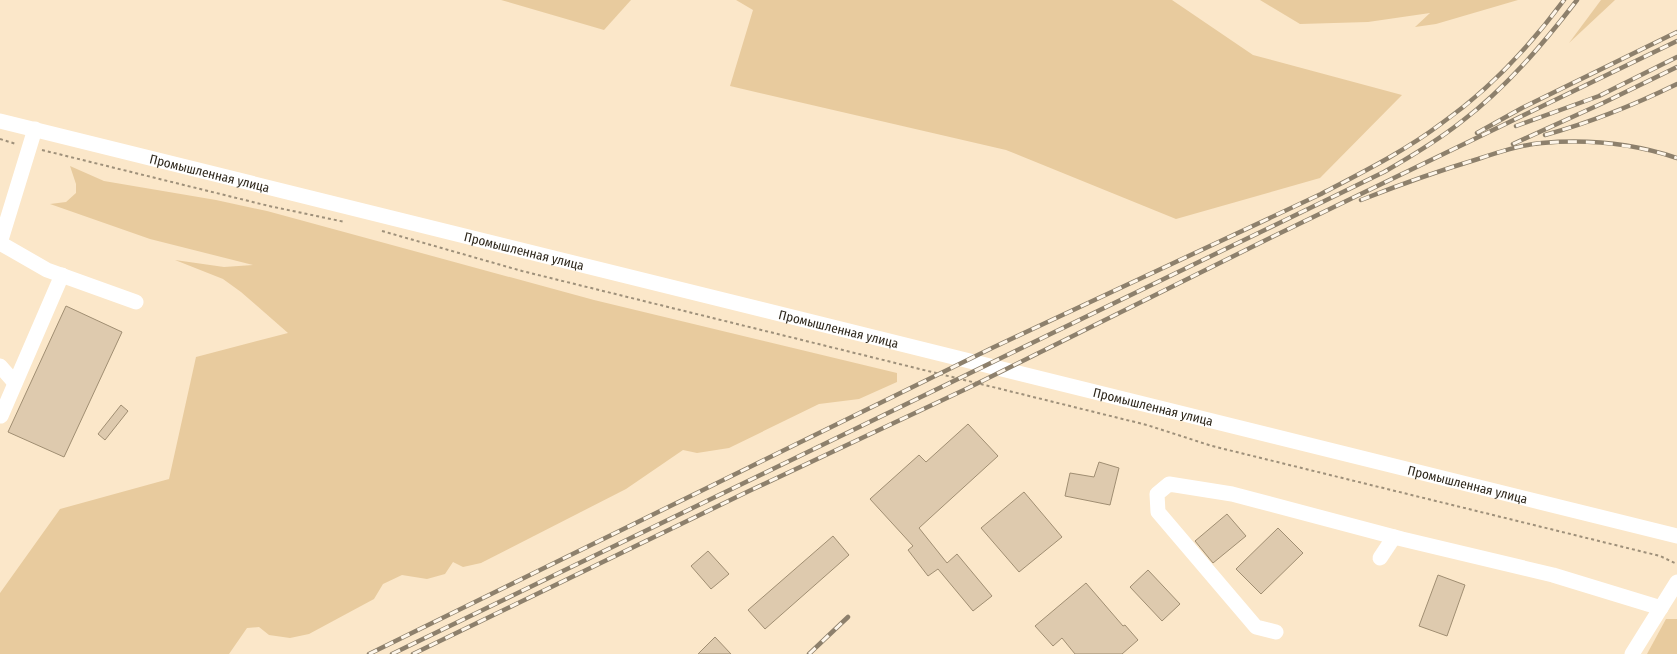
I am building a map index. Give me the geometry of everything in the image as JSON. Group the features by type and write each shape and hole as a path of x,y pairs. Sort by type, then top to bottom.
{"street":[{"name":"Промышленная улица","path":"0,122 35,129 1677,536"},
{"path":"35,129 0,244 47,270 136,302"},
{"path":"1,416 62,275"},
{"path":"0,366 15,383"},
{"path":"1276,632 1256,627 1158,512 1157,494 1169,484 1232,494 1394,537 1552,575 1661,608"},
{"path":"1380,558 1394,537"},
{"path":"1632,654 1677,582"}],"path":[{"path":"0,139 269,206 346,222"},
{"path":"377,229 522,271 1147,425 1220,448 1660,556 1677,564"}],"shaded area":[{"path":"501,0 631,0 604,30"},
{"path":"736,0 1172,0 1253,55 1402,95 1320,178 1176,219 1006,150 730,86 753,10"},
{"path":"1260,0 1518,0 1436,24 1415,27 1430,13 1368,22 1300,24"},
{"path":"1601,0 1615,0 1569,43"},
{"path":"70,166 104,181 216,200 267,211 594,300 897,373 897,382 859,399 819,404 729,448 697,453 683,450 626,489 481,563 463,567 453,562 445,574 427,579 402,575 383,584 374,599 309,634 290,638 269,635 259,627 247,628 229,654 0,654 0,593 60,509 169,479 196,357 288,333 241,292 223,279 175,260 224,267 253,265 150,239 50,204 66,202 76,193 76,184"},
{"path":"1666,619 1677,619 1677,654 1647,654"}],"building":[{"path":"66,306 122,332 64,457 8,432"},
{"path":"121,405 128,411 105,440 98,434"},
{"path":"968,424 998,456 919,528 947,563 957,554 992,596 973,611 938,569 928,576 908,550 913,546 870,499 919,455 926,462"},
{"path":"1099,462 1119,468 1110,505 1065,496 1070,473 1094,477"},
{"path":"1024,492 1062,537 1019,572 981,528"},
{"path":"1227,514 1246,536 1213,563 1195,541"},
{"path":"1278,528 1303,553 1261,594 1236,569"},
{"path":"833,536 849,555 765,629 748,610"},
{"path":"708,551 729,574 711,589 691,566"},
{"path":"1148,570 1180,604 1162,621 1130,587"},
{"path":"1438,575 1465,585 1447,636 1419,626"},
{"path":"1086,583 1123,626 1125,625 1138,640 1122,654 1075,654 1062,638 1053,646 1035,626"},
{"path":"715,637 731,654 698,654"}],"railway":[{"path":"369,654 992,348 1321,194 1368,169 1399,152 1428,133 1476,96 1523,50 1564,0"},
{"path":"392,654 1384,172 1442,136 1478,109 1523,65 1577,0"},
{"path":"1477,133 1522,108 1677,32"},
{"path":"413,654 749,491 966,389 1272,237 1677,41"},
{"path":"1516,126 1599,96 1677,57"},
{"path":"1513,144 1677,67"},
{"path":"1545,135 1612,112 1677,84"},
{"path":"1361,200 1448,168 1502,151 1534,144 1593,142 1645,149 1677,158"},
{"path":"809,654 848,617"}]}
